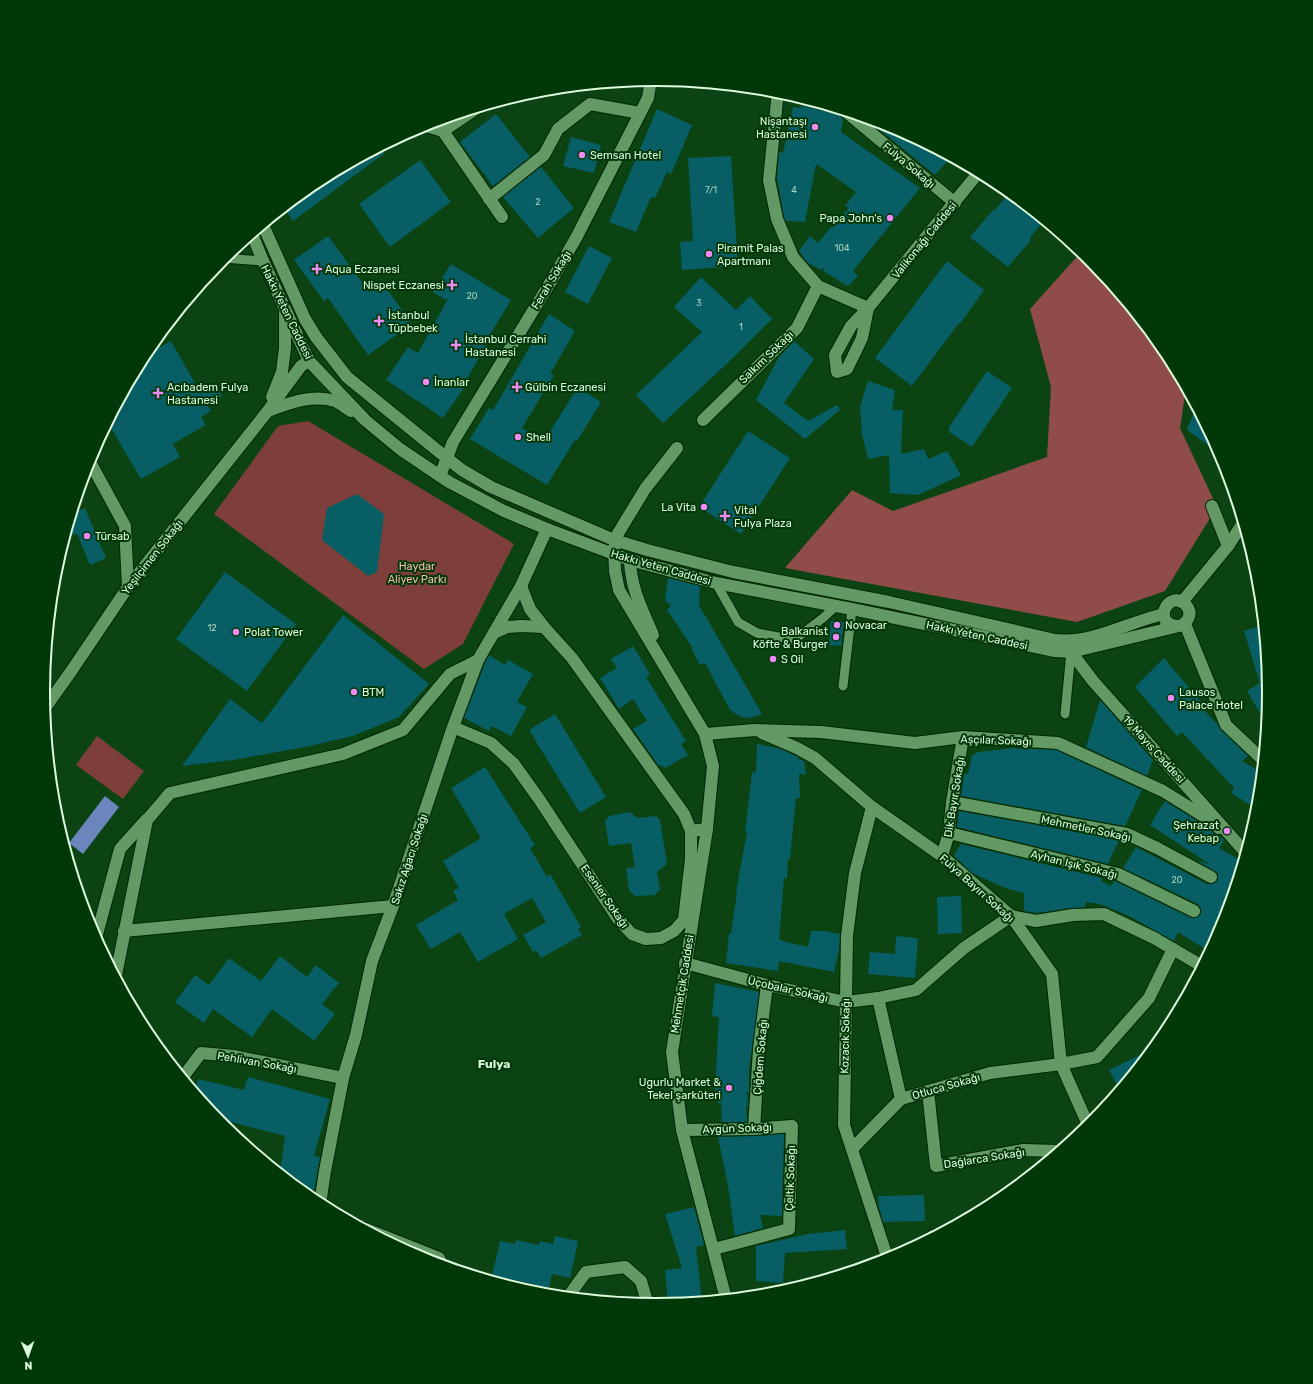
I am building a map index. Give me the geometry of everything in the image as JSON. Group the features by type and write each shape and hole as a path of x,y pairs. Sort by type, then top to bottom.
{"street":[{"name":"Ferah Sokağı","path":"440,476 448,459 453,442 576,238 648,98 650,86"},
{"path":"777,98 769,180 777,219 793,257 818,286 868,308"},
{"path":"489,199 544,155 558,129 590,104 640,113"},
{"path":"443,131 462,118"},
{"name":"Fulya Sokağı","path":"855,120 955,203"},
{"path":"434,128 443,131 502,217"},
{"name":"Valikonağı Caddesi","path":"868,308 862,338 847,369 837,372 836,355 851,326 868,308 975,177"},
{"name":"Hakkı Yeten Caddesi","path":"265,229 305,319 316,337 347,377 462,470 491,487 614,540 733,572 889,602 1055,640 1070,647 1099,635 1164,614"},
{"name":"Hakkı Yeten Caddesi","path":"254,239 309,361 365,420 400,449 440,476 504,510 547,529 614,555 716,583 852,609 1055,651 1182,625"},
{"name":"Salkım Sokağı","path":"702,420 796,328 818,286"},
{"name":"Yeşilçimen Sokağı","path":"267,412 282,372 286,348 285,308"},
{"path":"309,361 316,337"},
{"name":"Yeşilçimen Sokağı","path":"50,701 128,587 267,412 301,366 309,361"},
{"path":"267,412 290,403 312,398 336,402 365,420"},
{"path":"630,560 614,540 644,489 677,448"},
{"path":"93,467 126,526 128,587"},
{"path":"1212,506 1228,546"},
{"path":"1182,602 1228,546 1240,528"},
{"name":"Sakız Ağacı Sokağı","path":"321,1197 342,1078 356,1035 372,961 394,906 453,727 478,660 521,586 547,529"},
{"name":"Mehmetçik Caddesi","path":"614,540 614,555 619,590 705,734 713,766 706,829 672,1052 682,1130 725,1294"},
{"name":"Mehmetçik Caddesi","path":"630,560 630,576 634,590 670,675"},
{"name":"Esenler Sokağı","path":"453,727 491,743 514,764 540,800 618,919 632,934 646,939 661,938 674,931 684,920 691,860 692,830 684,814 572,658 530,609 521,586"},
{"path":"1176,601 1182,602 1187,606 1190,612 1188,619 1182,625 1173,626 1168,624 1165,620 1165,608 1169,603 1176,601"},
{"path":"1182,625 1226,725 1259,757"},
{"path":"494,633 507,627 544,627"},
{"name":"19 Mayıs Caddesi","path":"1070,647 1094,681 1242,848"},
{"path":"98,929 120,849 170,793 343,754 403,730 450,674 478,660"},
{"name":"Aşçılar Sokağı","path":"705,734 755,730 820,732 914,743 963,737 1058,743 1163,790 1208,819 1237,842"},
{"name":"Fulya Bayırı Sokağı","path":"755,730 797,748 815,758 872,807 942,856 1011,916 1052,974 1062,1064 1086,1120"},
{"name":"Dik Bayır Sokağı","path":"942,856 949,832 952,802 963,737"},
{"name":"Mehmetler Sokağı","path":"952,802 1127,834 1212,877"},
{"name":"Kozacık Sokağı","path":"872,807 856,873 847,936 844,1125 886,1253"},
{"path":"117,968 147,820"},
{"path":"692,830 706,829"},
{"name":"Ayhan Işık Sokağı","path":"949,832 1118,874 1194,911"},
{"path":"124,931 394,906"},
{"path":"1011,916 1036,921 1073,915 1104,914 1154,938 1198,964"},
{"name":"Üçobalar Sokağı","path":"685,963 767,985 846,1002 878,998 916,990 964,948 1011,916"},
{"path":"1062,1064 1097,1057 1149,998 1173,949"},
{"name":"Çiğdem Sokağı","path":"754,1129 759,1049 767,985"},
{"path":"878,998 901,1099"},
{"name":"Pehlivan Sokağı","path":"186,1074 201,1053 233,1056 342,1078"},
{"name":"Otluca Sokağı","path":"852,1149 901,1099 990,1073 1062,1064"},
{"name":"Dağlarca Sokağı","path":"928,1091 936,1166 1023,1150 1052,1152"},
{"name":"Aygün Sokağı","path":"682,1130 754,1129 792,1126"},
{"name":"Çeltik Sokağı","path":"714,1249 789,1229 792,1126"},
{"path":"571,1292 586,1272 625,1267 641,1281 646,1298"}],"lane":[{"path":"233,259 263,261"},
{"path":"716,583 738,622 757,633 794,640 836,606"},
{"path":"843,686 852,609"},
{"path":"1065,714 1070,647"}],"green space":[{"name":"Haydar Aliyev Parkı","path":"308,421 514,544 463,644 424,669 214,514 278,426"},
{"path":"97,736 144,771 123,799 76,765"}],"shaded area":[{"path":"1078,256 1112,292 1138,323 1161,355 1185,395 1180,428 1217,507 1165,591 1077,622 785,568 852,490 893,511 1047,457 1051,387 1030,309"}],"water":[{"path":"105,796 119,807 83,854 69,842"}],"building":[{"path":"801,106 838,114 843,119 841,132 920,188 853,271 858,276 848,286 823,271 825,267 821,270 807,262 799,251 810,236 818,243 849,208 845,206 856,192 816,164 805,222 786,221 784,217 777,178 779,152 783,153 793,107 801,108"},
{"path":"657,109 692,125 671,174 667,172 655,198 651,197 636,232 609,222"},
{"path":"496,114 530,157 493,186 460,142"},
{"path":"877,128 925,148 948,160 935,175"},
{"name":"Semsan Hotel","path":"571,137 601,145 594,173 563,166"},
{"path":"383,151 385,153 293,221 287,211 353,167"},
{"path":"731,156 738,266 682,270 680,242 693,241 688,158"},
{"path":"420,160 451,202 390,247 359,204"},
{"path":"541,167 574,208 538,238 503,197"},
{"path":"1006,197 1041,224 1030,238 1031,240 1008,267 970,237 993,210 994,211"},
{"path":"328,236 369,292 382,282 412,324 368,355 328,298 324,301 294,260"},
{"path":"589,246 612,258 588,304 565,292"},
{"path":"947,261 984,290 912,386 875,358"},
{"path":"451,264 511,300 486,341 488,342 464,384 466,385 443,418 386,380 408,347 418,353 449,297 446,300 433,292"},
{"path":"701,277 736,310 750,296 772,319 733,358 663,423 636,395 702,332 674,307"},
{"path":"549,314 575,331 550,374 554,375 522,428 544,441 578,387 601,402 547,485 470,439 489,408 493,410"},
{"path":"171,341 200,392 215,384 222,396 207,405 211,411 201,417 206,425 173,444 180,457 141,479 111,428 131,389 156,349"},
{"path":"794,341 814,359 784,403 808,421 837,405 840,410 805,439 756,400 779,357"},
{"path":"987,371 1012,388 972,447 949,432 949,427"},
{"path":"868,381 895,390 892,410 903,410 901,454 924,449 928,459 947,451 961,475 918,495 890,493 889,455 868,459 862,434 860,407"},
{"path":"1194,412 1211,447 1187,430"},
{"path":"748,431 790,458 741,534 699,507"},
{"path":"357,494 384,514 377,572 368,576 322,540 327,508"},
{"name":"Türsab","path":"85,508 106,558 90,565 77,533 71,536 78,511"},
{"name":"Polat Tower","path":"225,572 296,624 247,691 176,639"},
{"path":"668,578 700,586 699,605 762,714 751,718 741,717 730,710 705,663 700,665 692,650 692,647 667,610 671,606 665,600"},
{"name":"BTM","path":"343,615 429,684 399,717 353,736 310,746 233,760 182,766 230,699 262,723"},
{"name":"Balkanist Köfte & Burger","path":"831,621 844,622 841,646 829,645"},
{"path":"1259,626 1262,652 1262,717 1247,691 1260,683 1244,631"},
{"path":"633,646 650,674 646,677 686,741 681,744 688,755 665,768 661,765 659,766 633,729 647,721 633,699 619,709 600,678 617,668 611,659"},
{"path":"489,655 505,665 508,660 533,674 517,702 527,707 511,736 492,726 489,731 464,718"},
{"path":"1164,658 1207,709 1205,711 1221,730 1248,756 1242,761 1258,771 1252,806 1231,793 1234,788 1182,732 1177,736 1135,687"},
{"path":"1100,700 1153,760 1147,776 1086,747"},
{"path":"555,714 606,797 580,813 529,730"},
{"path":"757,744 781,749 798,757 798,759 804,761 806,775 799,774 800,798 796,798 790,859 788,858 787,879 784,878 779,940 808,947 811,931 826,931 840,934 839,949 834,972 779,961 778,971 726,963 729,934 731,934 736,892 747,832 745,832 752,772 756,773"},
{"path":"1013,748 1056,750 1142,790 1125,826 961,796 964,774 968,774 972,756 978,752"},
{"path":"485,767 535,845 530,848 547,877 550,874 581,927 578,929 582,935 541,958 536,950 533,952 523,935 546,922 532,898 504,914 518,939 478,962 460,932 431,949 416,925 458,900 453,891 459,888 443,861 481,838 451,788"},
{"path":"1165,801 1204,825 1215,834 1220,835 1224,840 1219,848 1239,860 1231,887 1217,924 1205,949 1178,932 1174,941 1129,916 1100,904 1086,902 1085,907 1036,913 1024,911 1024,893 1008,889 972,873 954,856 961,844 1102,878 1101,881 1111,886 1115,881 1191,918 1198,917 1201,914 1198,904 1123,868 1136,847 1207,884 1212,884 1217,881 1217,873 1196,860 1211,865 1150,825"},
{"path":"959,811 1119,840 1108,864 957,827"},
{"path":"630,812 637,818 656,816 660,820 667,864 657,872 660,889 655,895 635,896 629,890 626,868 635,867 631,843 609,846 605,821 609,816"},
{"path":"961,896 962,933 938,934 937,897"},
{"path":"896,936 918,938 915,978 868,974 870,952 895,954"},
{"path":"280,956 307,977 316,965 339,983 322,1004 335,1014 314,1041 272,1009 252,1037 213,1009 204,1023 175,1002 195,975 209,985 229,958 261,981"},
{"path":"715,983 759,992 749,1070 749,1093 747,1092 748,1106 746,1106 747,1122 722,1122 721,1103 718,1103 717,1091 715,1090 719,1017 712,1016"},
{"path":"1144,1053 1117,1085 1109,1070"},
{"path":"248,1077 330,1099 314,1156 320,1157 314,1190 311,1190 281,1168 285,1136 228,1121 196,1086 198,1079 244,1090"},
{"path":"784,1134 782,1216 760,1215 763,1228 735,1236 728,1186 718,1137"},
{"path":"924,1195 925,1221 883,1222 878,1196"},
{"path":"694,1207 704,1245 696,1247 701,1296 667,1298 665,1270 682,1268 665,1214"},
{"path":"845,1230 847,1249 785,1253 783,1283 756,1281 756,1246 808,1234"},
{"path":"555,1236 578,1241 570,1278 552,1274 549,1288 492,1275 500,1241 515,1244 516,1240 539,1245 540,1241 553,1244"}],"place":[{"name":"Nişantaşı Hastanesi","path":"815,127"},
{"name":"Semsan Hotel","path":"582,155"},
{"name":"Papa John's","path":"890,218"},
{"name":"Piramit Palas Apartmanı","path":"709,254"},
{"name":"Aqua Eczanesi","path":"317,269"},
{"name":"Nispet Eczanesi","path":"452,285"},
{"name":"İstanbul Tüpbebek","path":"379,321"},
{"name":"İstanbul Cerrahi Hastanesi","path":"456,345"},
{"name":"İnanlar","path":"426,382"},
{"name":"Gülbin Eczanesi","path":"517,387"},
{"name":"Acıbadem Fulya Hastanesi","path":"158,393"},
{"name":"Shell","path":"518,437"},
{"name":"La Vita","path":"704,507"},
{"name":"Vital Fulya Plaza","path":"725,516"},
{"name":"Türsab","path":"87,536"},
{"name":"Novacar","path":"837,625"},
{"name":"Polat Tower","path":"236,632"},
{"name":"Balkanist Köfte & Burger","path":"836,637"},
{"name":"S Oil","path":"773,659"},
{"name":"BTM","path":"354,692"},
{"name":"Lausos Palace Hotel","path":"1171,698"},
{"name":"Şehrazat Kebap","path":"1227,831"},
{"name":"Ugurlu Market & Tekel şarküteri","path":"729,1088"}],"district":[{"name":"Fulya","path":"494,1064"}]}
